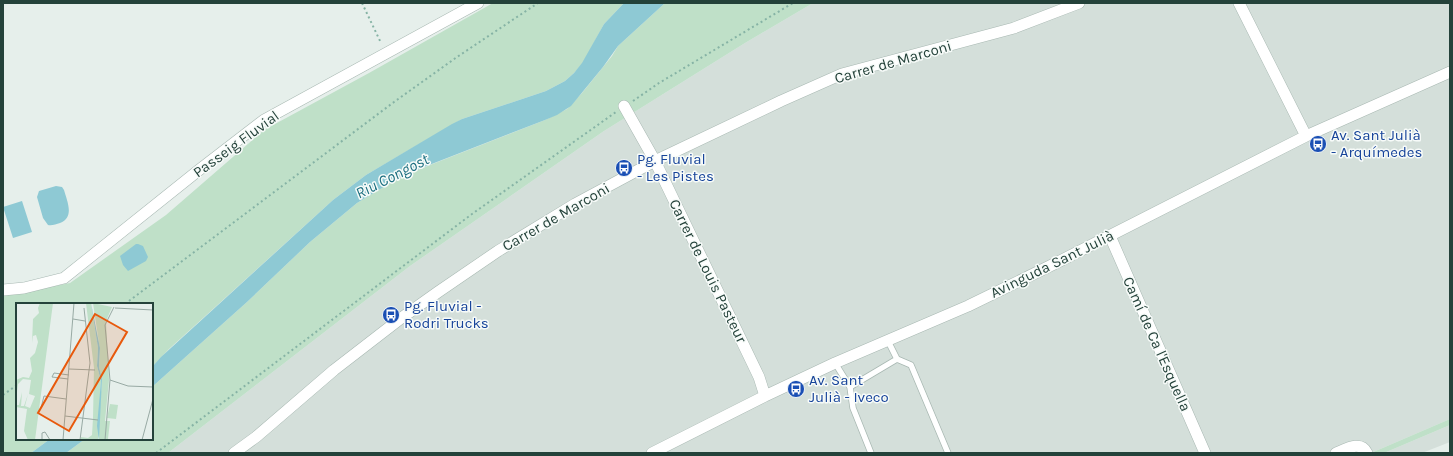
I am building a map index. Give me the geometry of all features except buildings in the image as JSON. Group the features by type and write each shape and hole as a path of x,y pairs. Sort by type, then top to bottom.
{"street":[{"name":"Passeig Fluvial","path":"3,290 24,288 64,278 264,120 478,3"},
{"name":"Carrer de Marconi","path":"234,453 256,437 334,370 400,318 536,227 655,161 781,101 842,74 1014,28 1079,3"},
{"path":"1239,3 1306,136"},
{"name":"Avinguda Sant Julià","path":"652,453 765,396 835,363 887,339 968,306 1110,236 1306,136 1450,72"},
{"name":"Carrer de Louis Pasteur","path":"624,106 655,161 759,377 765,396"},
{"name":"Camí de Ca l'Esquella","path":"1110,236 1204,453"},
{"path":"1336,453 1359,446 1366,450 1367,453"}],"lane":[{"path":"887,339 897,359 912,365 948,453"},
{"path":"850,387 897,359"},
{"path":"835,363 850,387 852,408 871,453"}],"path":[{"path":"362,3 386,53"},
{"path":"127,303 394,102 457,57 538,3"},
{"path":"156,453 472,214 624,106 659,83 793,3"},
{"path":"3,395 16,386"}],"shaded area":[{"path":"813,3 1450,3 1450,419 1371,453 168,453 410,266 604,131 745,43"},
{"path":"1450,425 1450,442 1422,453 1384,453"}],"green space":[{"path":"493,3 624,3 604,24 583,63 565,81 546,91 462,119 366,175 333,200 169,349 153,366 153,303 16,303 16,440 49,440 31,453 3,453 3,296 70,283 166,215 264,130"},
{"path":"665,3 813,3 745,43 604,131 410,266 168,453 66,453 84,440 153,440 153,386 247,302 310,242 357,203 397,179 545,120 567,109 612,56 618,46"},
{"path":"1450,419 1450,425 1384,453 1371,453"}],"water":[{"name":"Riu Congost","path":"624,3 665,3 618,46 571,106 557,115 397,179 357,203 310,242 247,302 153,386 153,366 161,357 333,200 366,175 452,124 462,119 546,91 565,81 582,63 604,24"},
{"path":"56,186 62,187 64,190 69,213 65,220 60,223 48,225 43,218 37,197 39,191"},
{"path":"22,201 32,232 13,238 3,207"},
{"path":"136,244 143,246 148,257 146,261 128,271 123,265 120,256"},
{"path":"49,440 84,440 66,453 31,453"}],"place":[{"name":"Av. Sant Julià - Arquímedes","path":"1318,144"},
{"name":"Pg. Fluvial - Les Pistes","path":"624,168"},
{"name":"Pg. Fluvial - Rodri Trucks","path":"391,315"},
{"name":"Av. Sant Julià - Iveco","path":"796,389"}]}
